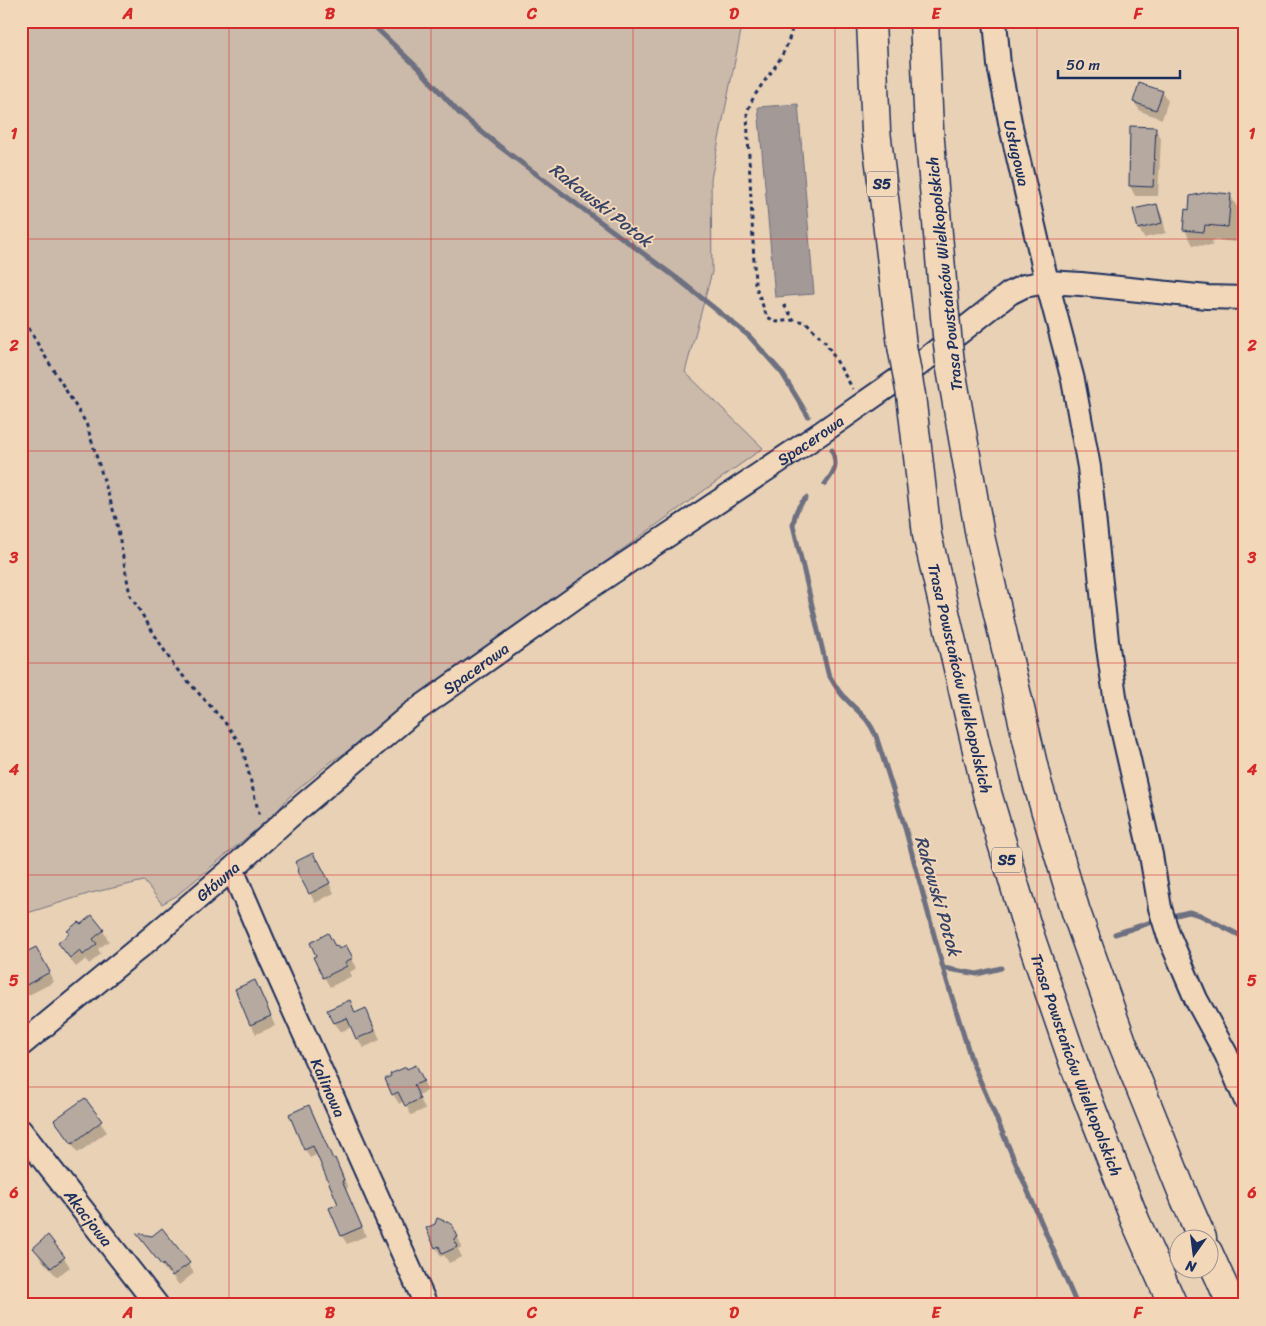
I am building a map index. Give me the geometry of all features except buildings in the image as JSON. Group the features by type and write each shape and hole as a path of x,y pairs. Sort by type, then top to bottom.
{"highway":[{"name":"Trasa Powstańców Wielkopolskich","path":"871,21 876,131 902,346 911,396 927,535 987,793 1028,930 1074,1064 1135,1220 1173,1305"},
{"name":"Trasa Powstańców Wielkopolskich","path":"924,21 929,129 950,363 980,536 1037,782 1076,912 1122,1042 1198,1228"},
{"path":"1218,1274 1232,1305"}],"street":[{"name":"Usługowa","path":"995,21 999,66 1011,127 1047,282 1073,380 1090,467 1107,642 1116,703 1151,855 1160,908 1168,934 1196,999 1226,1054 1245,1099"},
{"name":"Spacerowa","path":"411,714 583,592 917,366 1010,293 1024,286 1047,282 1207,297 1245,298"},
{"name":"Główna","path":"21,1045 146,942 411,714"},
{"name":"Kalinowa","path":"232,869 426,1305"},
{"name":"Akacjowa","path":"21,1131 157,1305"}],"path":[{"path":"394,21 407,25 415,21"},
{"path":"794,21 782,56 749,104 747,114 755,284 767,317 777,322 794,320 806,322 826,344 862,404"},
{"path":"784,305 794,320"},
{"path":"21,314 86,422 116,519 130,595 174,666 223,720 242,746 258,810 263,841"}],"shaded area":[{"path":"21,21 743,21 711,179 712,272 685,372 763,448 468,661 356,746 332,761 289,797 275,814 176,896 162,904 144,881 91,893 21,915"},
{"path":"798,104 814,294 775,297 758,107"}],"waterway":[{"name":"Rakowski Potok","path":"369,21 422,72 459,113 499,146 678,279 749,336 782,373 808,416"},
{"name":"Rakowski Potok","path":"825,484 835,464 832,450"},
{"name":"Rakowski Potok","path":"806,498 797,510 793,525 828,673 836,687 866,719 876,736 904,824 943,968 972,1062 1077,1305"},
{"path":"1172,916 1189,912 1200,915 1245,938"},
{"path":"1115,934 1155,921"},
{"path":"943,968 977,974 1001,968"}]}
